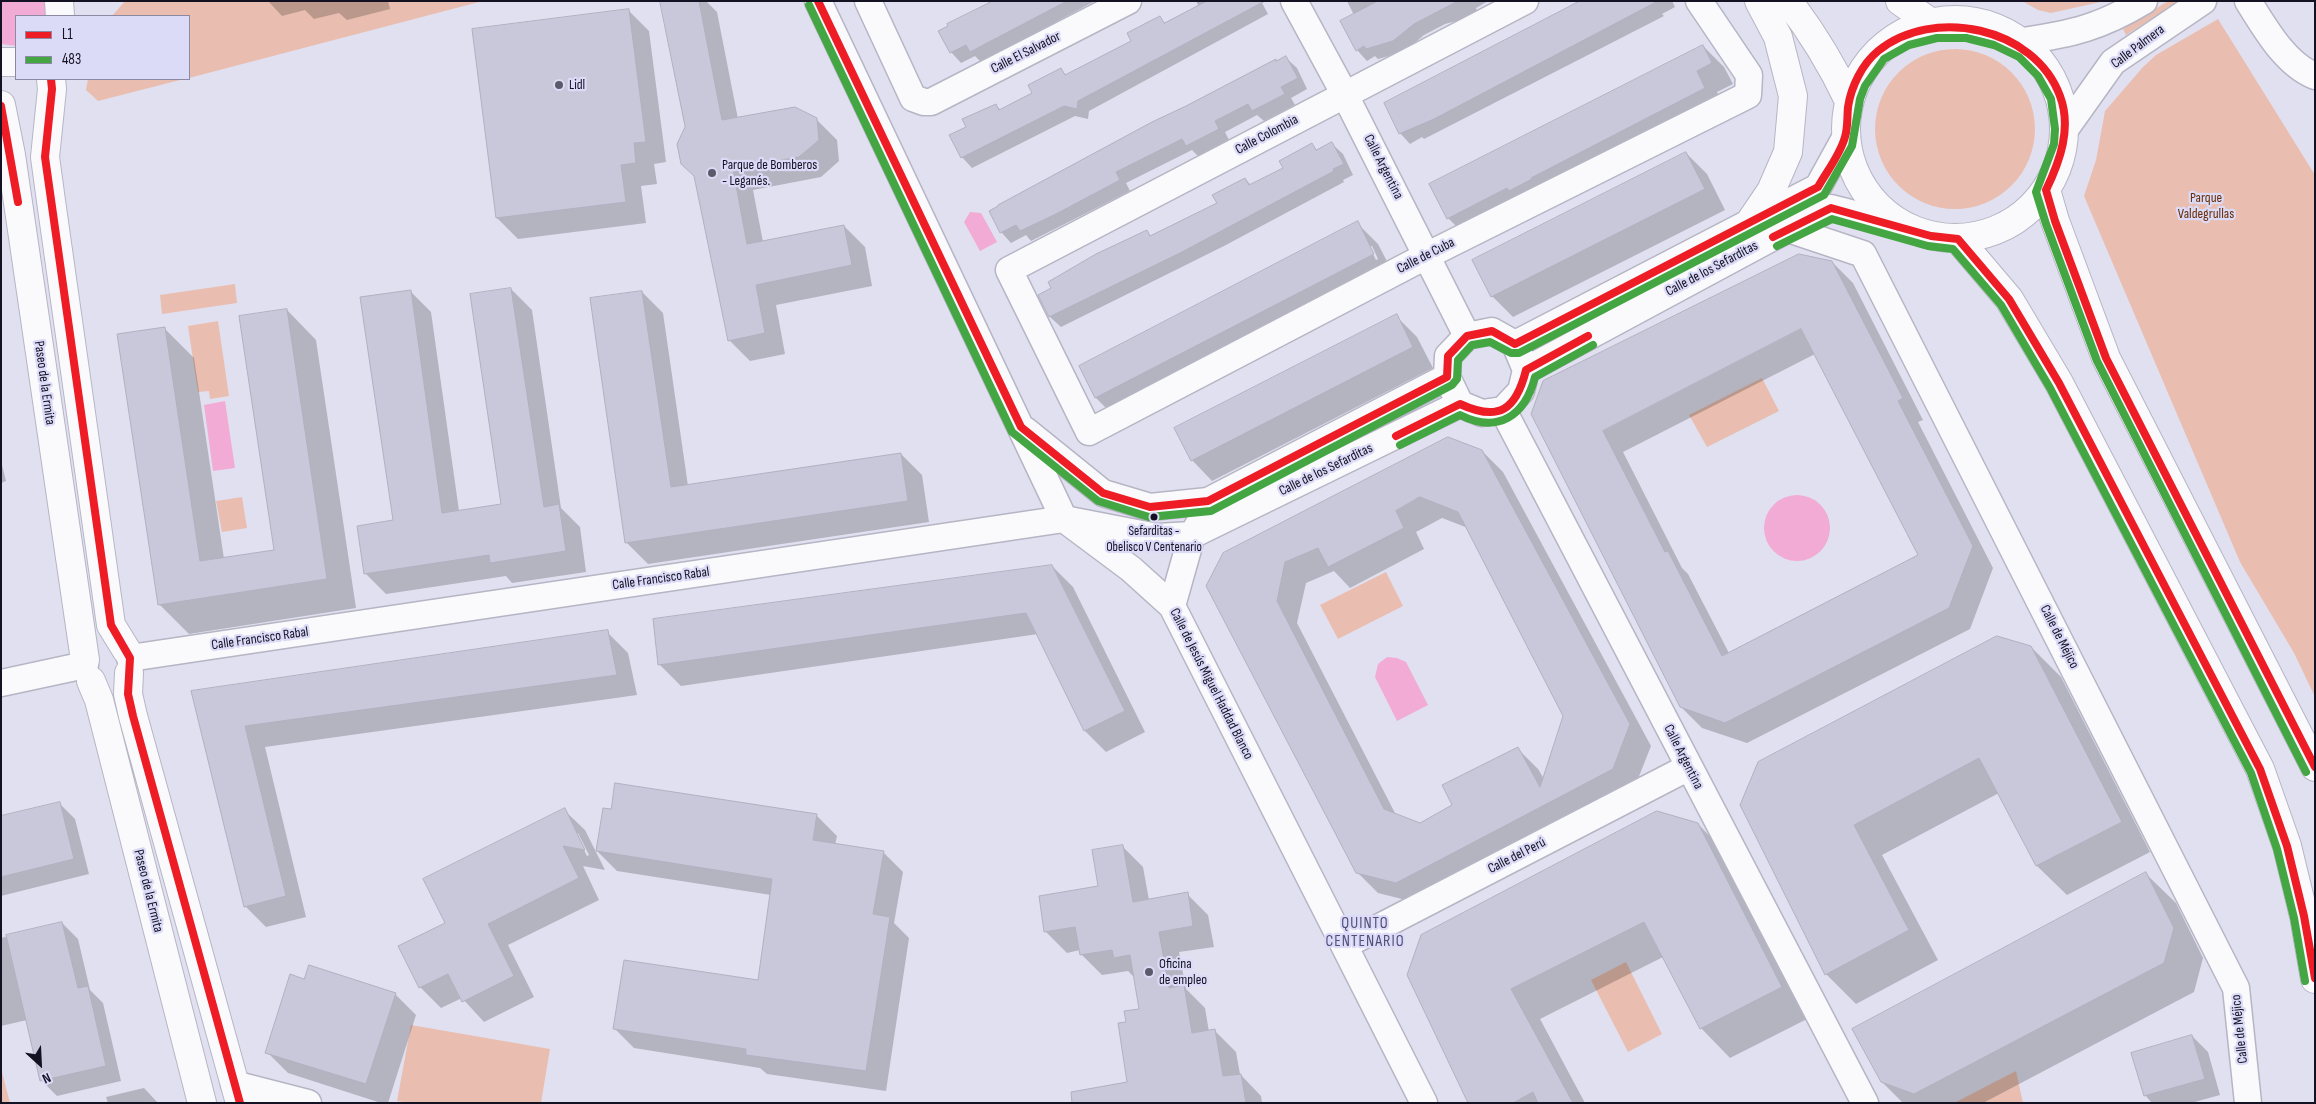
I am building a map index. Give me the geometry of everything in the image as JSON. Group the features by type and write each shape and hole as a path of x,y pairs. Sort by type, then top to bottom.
{"main road":[{"path":"1750,222 1770,191 1788,152 1792,96 1778,37 1759,1"},
{"path":"1788,1 1807,25 1849,101"},
{"path":"1900,1 1930,22"},
{"path":"1962,19 1994,26 2022,41 2046,65 2060,95 2066,128 2061,160 2046,190 2023,216 1992,232 1958,239 1931,236 1906,227 1876,205 1855,174 1845,138 1849,101 1860,74 1878,50 1902,33 1930,22 1962,19"},
{"path":"1,62 15,62"},
{"path":"50,80 52,89 45,157 111,625 129,661 128,694 133,716 237,1094"},
{"name":"Paseo de la Ermita","path":"1,106 6,151 87,669 99,700 202,1103"},
{"path":"2046,190 2106,358 2315,767"},
{"path":"1958,239 2008,299 2059,383 2260,768 2287,846 2304,916 2315,978"},
{"path":"100,643 114,643 129,661 126,679 113,687 105,688 87,669 88,653 100,643"}],"street":[{"name":"Calle de Jesús Miguel Haddad Blanco","path":"818,1 1064,520 1132,569 1172,606 1424,1103"},
{"name":"Calle El Salvador","path":"868,1 913,98 924,102 931,102 1128,1"},
{"name":"Calle Argentina","path":"1294,1 1345,94 1428,255 1467,336"},
{"name":"Calle Colombia","path":"1089,432 1009,270 1525,1"},
{"name":"Calle de Cuba","path":"1089,432 1428,255 1748,95 1749,75 1699,1"},
{"path":"2022,41 2071,34 2117,18 2144,1"},
{"name":"Calle Palmera","path":"2066,128 2114,62 2203,1"},
{"path":"2248,1 2280,48 2312,78"},
{"name":"Calle de los Sefarditas","path":"1515,344 1818,187 1845,138"},
{"name":"Calle de los Sefarditas","path":"1526,370 1788,229 1831,208 1906,227"},
{"name":"Calle de Méjico","path":"1788,229 1863,254 1873,272 2236,988 2248,1103"},
{"path":"1492,332 1515,344 1526,370 1521,392 1503,410 1482,413 1460,404 1447,377 1448,356 1467,336 1492,332"},
{"name":"Calle de los Sefarditas","path":"1020,427 1103,493 1150,507 1208,501 1447,377"},
{"name":"Calle de los Sefarditas","path":"1192,535 1460,404"},
{"name":"Calle Argentina","path":"1503,410 1865,1103"},
{"path":"1064,520 1103,493"},
{"path":"1172,606 1192,535 1217,497"},
{"name":"Calle Francisco Rabal","path":"129,661 1064,520 1157,537 1192,535"},
{"path":"1,683 87,669"},
{"name":"Calle del Perú","path":"1345,945 1688,767"},
{"path":"237,1094 308,1103"}],"green space":[{"path":"125,1 483,1 190,78 190,15 113,15"},
{"path":"2022,1 2105,1 2051,13 2038,10"},
{"path":"2168,1 2179,1 2126,35 2123,29"},
{"name":"Parque Valdegrullas","path":"2218,19 2315,175 2315,697 2294,653 2240,562 2084,196 2096,160 2105,111 2143,67 2156,55"},
{"path":"1963,49 1993,58 2012,72 2022,84 2029,98 2034,113 2034,145 2029,160 2022,174 2012,186 2000,196 1978,206 1963,209 1947,209 1932,206 1910,196 1888,174 1876,145 1875,121 1878,106 1888,84 1910,62 1939,50"},
{"path":"88,80 180,80 98,101 86,90"},
{"path":"235,284 237,303 162,314 160,295"},
{"path":"218,321 229,396 210,399 209,391 198,392 188,326"},
{"path":"1762,378 1779,411 1707,447 1689,415"},
{"path":"242,497 247,528 222,532 216,501"},
{"path":"1386,572 1403,606 1338,639 1320,605"},
{"path":"1626,962 1662,1034 1628,1052 1591,980"},
{"path":"411,1025 550,1049 541,1103 409,1103 397,1101"},
{"path":"1,1068 10,1103 1,1103"},
{"path":"2016,1071 2023,1103 1954,1103"}],"shaded area":[{"path":"1,1 46,1 47,15 15,15 15,46 1,44"},
{"path":"970,212 981,213 997,242 980,251 964,222"},
{"path":"225,401 235,468 213,471 204,405"},
{"path":"1797,495 1810,498 1820,505 1827,515 1830,528 1827,541 1820,551 1810,558 1797,561 1784,558 1774,551 1767,541 1764,528 1767,515 1774,505 1784,498"},
{"path":"1387,657 1397,658 1406,662 1428,705 1397,721 1375,677 1378,664"}],"building":[{"name":"Parque de Bomberos - Leganés.","path":"660,1 699,1 722,120 795,107 817,118 819,140 799,157 733,169 747,244 844,225 852,265 756,285 765,333 728,341 694,176 681,164 677,144 685,127"},
{"path":"993,1 1067,1 970,52 966,45 950,53 938,31 948,26 947,24"},
{"path":"1207,1 1265,1 1078,101 1077,109 1064,106 961,158 949,135 966,127 962,119 996,104 999,110 1032,93 1028,85 1061,68 1065,75 1131,41 1127,33 1160,16 1164,23"},
{"path":"1378,1 1458,1 1414,24 1393,41 1366,49 1364,46 1356,51 1340,21"},
{"path":"1580,1 1658,1 1434,119 1399,134 1384,103"},
{"name":"Lidl","path":"629,9 646,142 634,143 636,163 621,165 626,202 496,218 472,29"},
{"path":"1703,45 1712,63 1697,71 1705,88 1509,191 1507,188 1447,219 1429,184"},
{"path":"1286,56 1298,78 1281,87 1285,94 1252,111 1248,104 1215,121 1219,129 1186,146 1182,139 1116,172 1120,180 1056,214 1020,231 1016,225 1000,233 989,211 998,205 1152,122 1276,59 1276,61"},
{"path":"1332,142 1344,164 1333,169 1334,171 1180,253 1049,317 1038,295 1051,288 1048,282 1096,254 1147,230 1150,236 1217,203 1212,195 1245,178 1249,185 1283,168 1279,161 1312,143 1316,150"},
{"path":"1686,152 1705,189 1491,297 1472,260"},
{"path":"1358,221 1374,254 1095,398 1079,366"},
{"path":"1799,254 1832,261 1903,398 1898,401 1973,546 1949,608 1725,723 1680,707 1531,414 1543,381","holes":["1801,329 1918,555 1722,656 1668,551 1665,552 1603,431"]},
{"path":"511,288 544,507 559,504 566,551 490,563 489,555 364,574 357,526 393,520 360,297 411,290 442,513 501,504 470,294"},
{"path":"642,291 671,487 901,453 908,501 625,543 590,298"},
{"path":"287,309 327,579 158,605 117,334 165,327 200,561 274,550 239,316"},
{"path":"1397,314 1413,347 1191,461 1174,428"},
{"path":"1448,437 1482,450 1630,724 1613,769 1396,883 1356,873 1206,586 1223,553","holes":["1420,497 1458,512 1563,716 1540,787 1518,747 1442,785 1452,805 1420,823 1384,809 1277,601 1285,562 1318,548 1328,567 1404,528 1396,511"]},
{"path":"1052,565 1125,711 1084,731 1026,613 658,665 653,619"},
{"path":"608,630 617,675 245,726 286,896 244,907 191,691"},
{"path":"1997,636 2031,646 2122,822 2036,866 1979,758 1854,825 1909,930 1825,975 1740,805 1758,762"},
{"path":"615,783 817,814 813,840 884,851 873,914 890,917 866,1071 746,1055 746,1049 613,1029 624,960 758,980 772,879 596,851 603,808 611,809"},
{"path":"60,802 74,859 1,877 1,816"},
{"path":"565,808 585,850 563,846 579,878 488,924 514,976 462,1002 448,974 419,988 398,946 445,923 423,879"},
{"path":"1657,811 1698,823 1782,987 1700,1029 1644,922 1511,989 1573,1103 1538,1103 1533,1092 1513,1103 1468,1103 1407,975 1421,935"},
{"name":"Oficina de empleo","path":"1123,845 1133,902 1188,892 1193,926 1159,932 1169,988 1184,985 1192,1033 1215,1029 1223,1076 1241,1074 1246,1103 1072,1103 1071,1092 1127,1082 1118,1023 1126,1022 1124,1011 1139,1009 1130,955 1114,958 1112,950 1080,955 1075,927 1044,932 1039,896 1098,886 1092,850"},
{"path":"2146,872 2174,928 2164,963 1914,1094 1881,1082 1852,1029"},
{"path":"62,922 78,988 88,986 106,1066 40,1081 6,935"},
{"path":"309,965 396,993 366,1084 265,1053 290,974 304,979"},
{"path":"2192,1035 2205,1079 2144,1096 2131,1053"}],"transit line":[{"name":"L1","path":"818,1 1021,427 1103,493 1150,507 1208,501 1447,377 1448,356 1467,336 1492,331 1515,344 1818,187 1843,144 1847,130 1849,99 1858,76 1872,56 1901,37 1926,29 1953,27 1980,31 2006,40 2029,54 2047,72 2060,96 2065,120 2065,132 2060,156 2046,190 2055,221 2106,358 2315,767"},
{"name":"483","path":"809,5 1012,432 1098,501 1149,517 1211,511 1452,385 1457,379 1458,360 1472,345 1490,342 1511,353 1519,353 1824,195 1852,146 1860,99 1865,86 1884,59 1909,45 1937,38 1966,38 1994,45 2019,57 2038,76 2051,99 2055,129 2054,144 2036,192 2097,361 2306,772"},
{"name":"L1","path":"51,80 52,89 45,157 111,625 130,658 128,694 133,716 240,1103"},
{"name":"L1","path":"1,106 18,202"},
{"name":"L1","path":"1773,237 1831,208 1931,236 1958,239 2009,299 2059,383 2260,769 2287,846 2304,916 2315,978"},
{"name":"483","path":"1777,246 1832,219 1928,246 1953,249 2001,305 2050,388 2251,773 2277,849 2294,918 2305,981"},
{"name":"L1","path":"1396,436 1460,404 1485,412 1495,412 1504,409 1517,395 1526,370 1588,336"},
{"name":"483","path":"1400,445 1460,415 1486,423 1498,422 1508,418 1524,402 1535,377 1593,345"}],"place":[{"name":"Lidl","path":"559,85"},
{"name":"Parque de Bomberos - Leganés.","path":"712,173"},
{"name":"Sefarditas - Obelisco V Centenario","path":"1154,517"},
{"name":"Oficina de empleo","path":"1149,972"}],"district":[{"name":"QUINTO CENTENARIO","path":"1365,933"}]}
